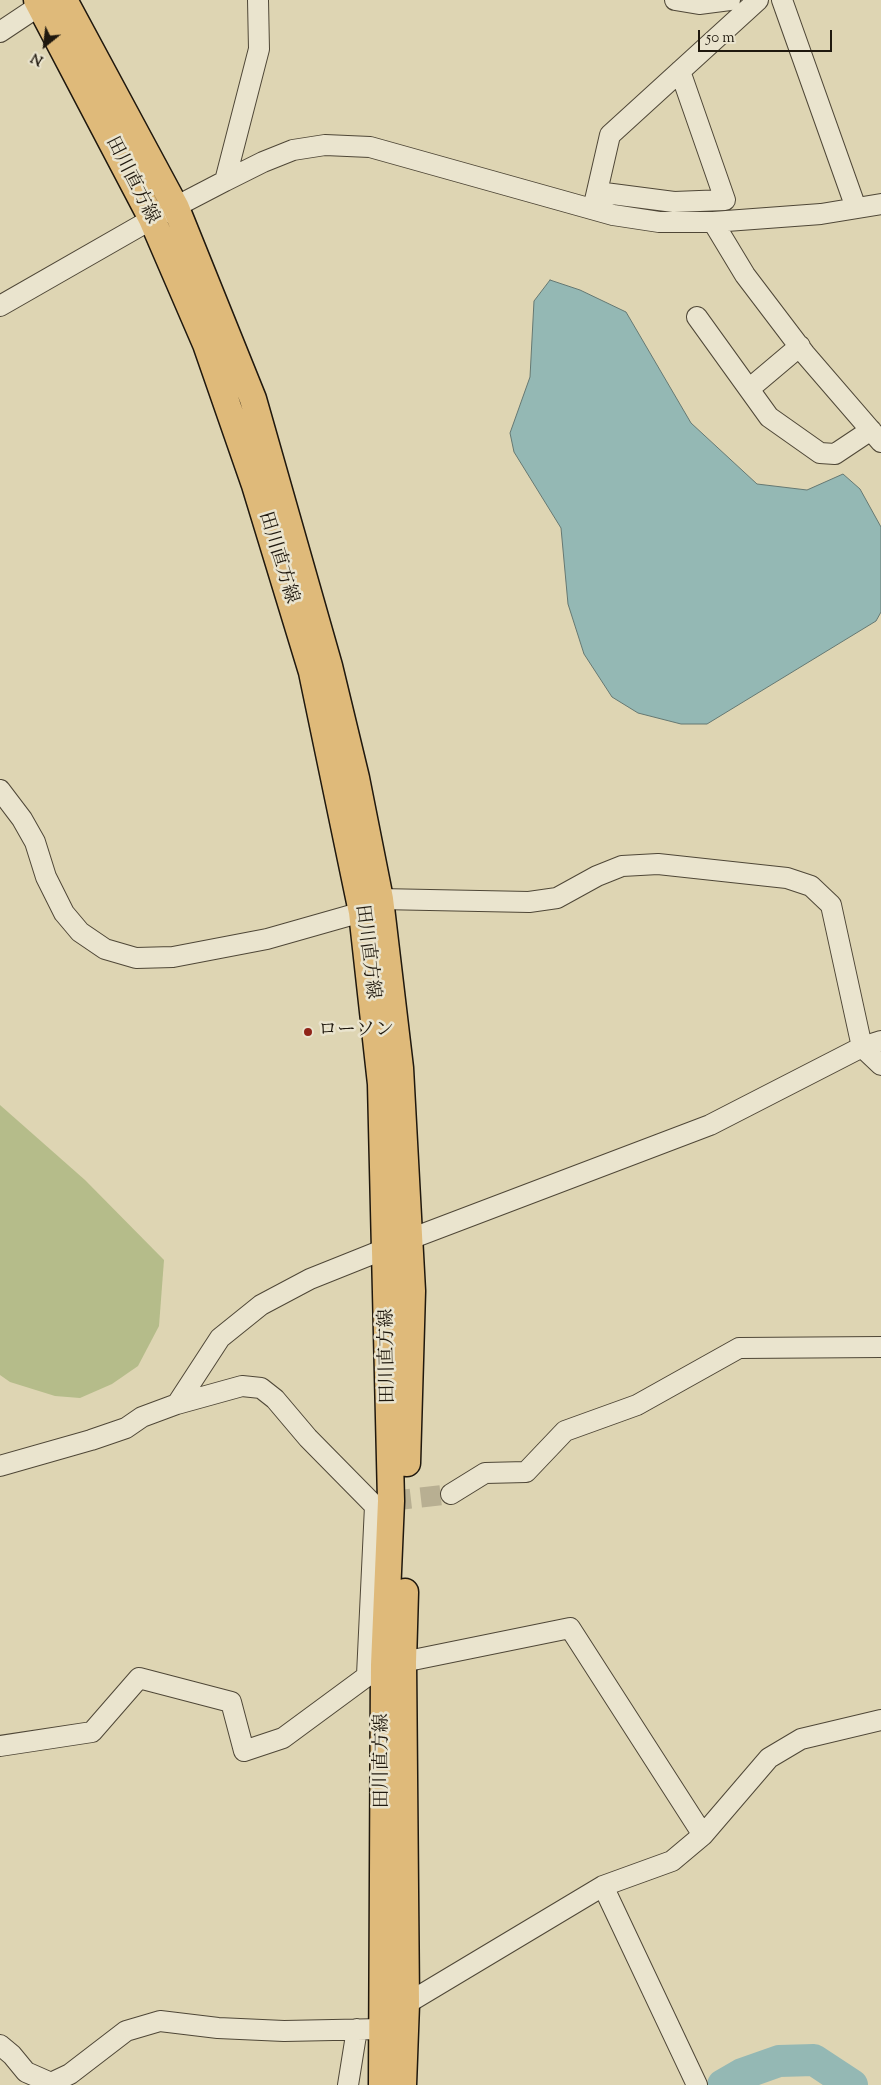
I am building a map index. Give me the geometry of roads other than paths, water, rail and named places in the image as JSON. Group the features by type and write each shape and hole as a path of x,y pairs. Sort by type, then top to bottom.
{"main road":[{"name":"田川直方線","path":"47,1 176,208 253,399 329,666 356,778 371,906 400,1068 412,1291 385,1667 369,2029 382,2085"},
{"name":"田川直方線","path":"47,1 152,219 206,344 255,485 304,644 371,906 381,1084 386,1249 383,1504 385,1667 406,2004 403,2085"}],"street":[{"path":"226,181 259,49 258,0"},
{"path":"675,0 699,4 730,0"},
{"path":"595,200 610,135 758,0"},
{"path":"782,0 856,208"},
{"path":"0,32 47,1"},
{"path":"0,306 152,219 263,162 293,150 325,145 370,147 595,200 674,202 725,200 680,71"},
{"path":"595,200 613,215 658,222 713,222 821,214 881,204"},
{"path":"697,317 770,417 820,453 835,454 876,436 800,346 745,275 713,222"},
{"path":"749,389 800,346"},
{"path":"0,790 22,819 34,842 46,877 64,913 80,932 105,948 136,958 173,957 268,939 371,906 529,902 557,898 597,876 622,866 658,864 787,878 811,886 831,905 872,1044 881,1065"},
{"path":"177,1404 220,1338 261,1305 310,1279 710,1125 872,1044"},
{"path":"451,1494 485,1472 526,1472 565,1431 636,1405 739,1348 881,1347"},
{"path":"0,1466 91,1440 126,1428 142,1416 242,1386 262,1388 308,1438 383,1504"},
{"path":"0,1746 92,1732 139,1678 231,1702 244,1751 283,1738 385,1667 570,1628 703,1835"},
{"path":"0,2045 12,2054 26,2072 51,2083 70,2074 126,2032 160,2021 218,2028 284,2032 369,2029 406,2004 603,1886 672,1860 703,1835 769,1758 801,1739 881,1720"},
{"path":"603,1886 697,2085"},
{"path":"348,2085 369,2029"}],"water":[{"path":"550,280 580,290 626,312 691,423 757,484 807,490 843,474 860,489 881,527 881,612 876,621 707,724 681,724 638,713 612,697 584,654 568,604 561,528 514,452 510,433 530,377 534,301"}],"waterway":[{"path":"723,2085 742,2074 779,2061 814,2060 852,2085"}],"tunnel":[{"path":"391,1501 451,1494"}],"place":[{"name":"ローソン","path":"308,1032"}]}
